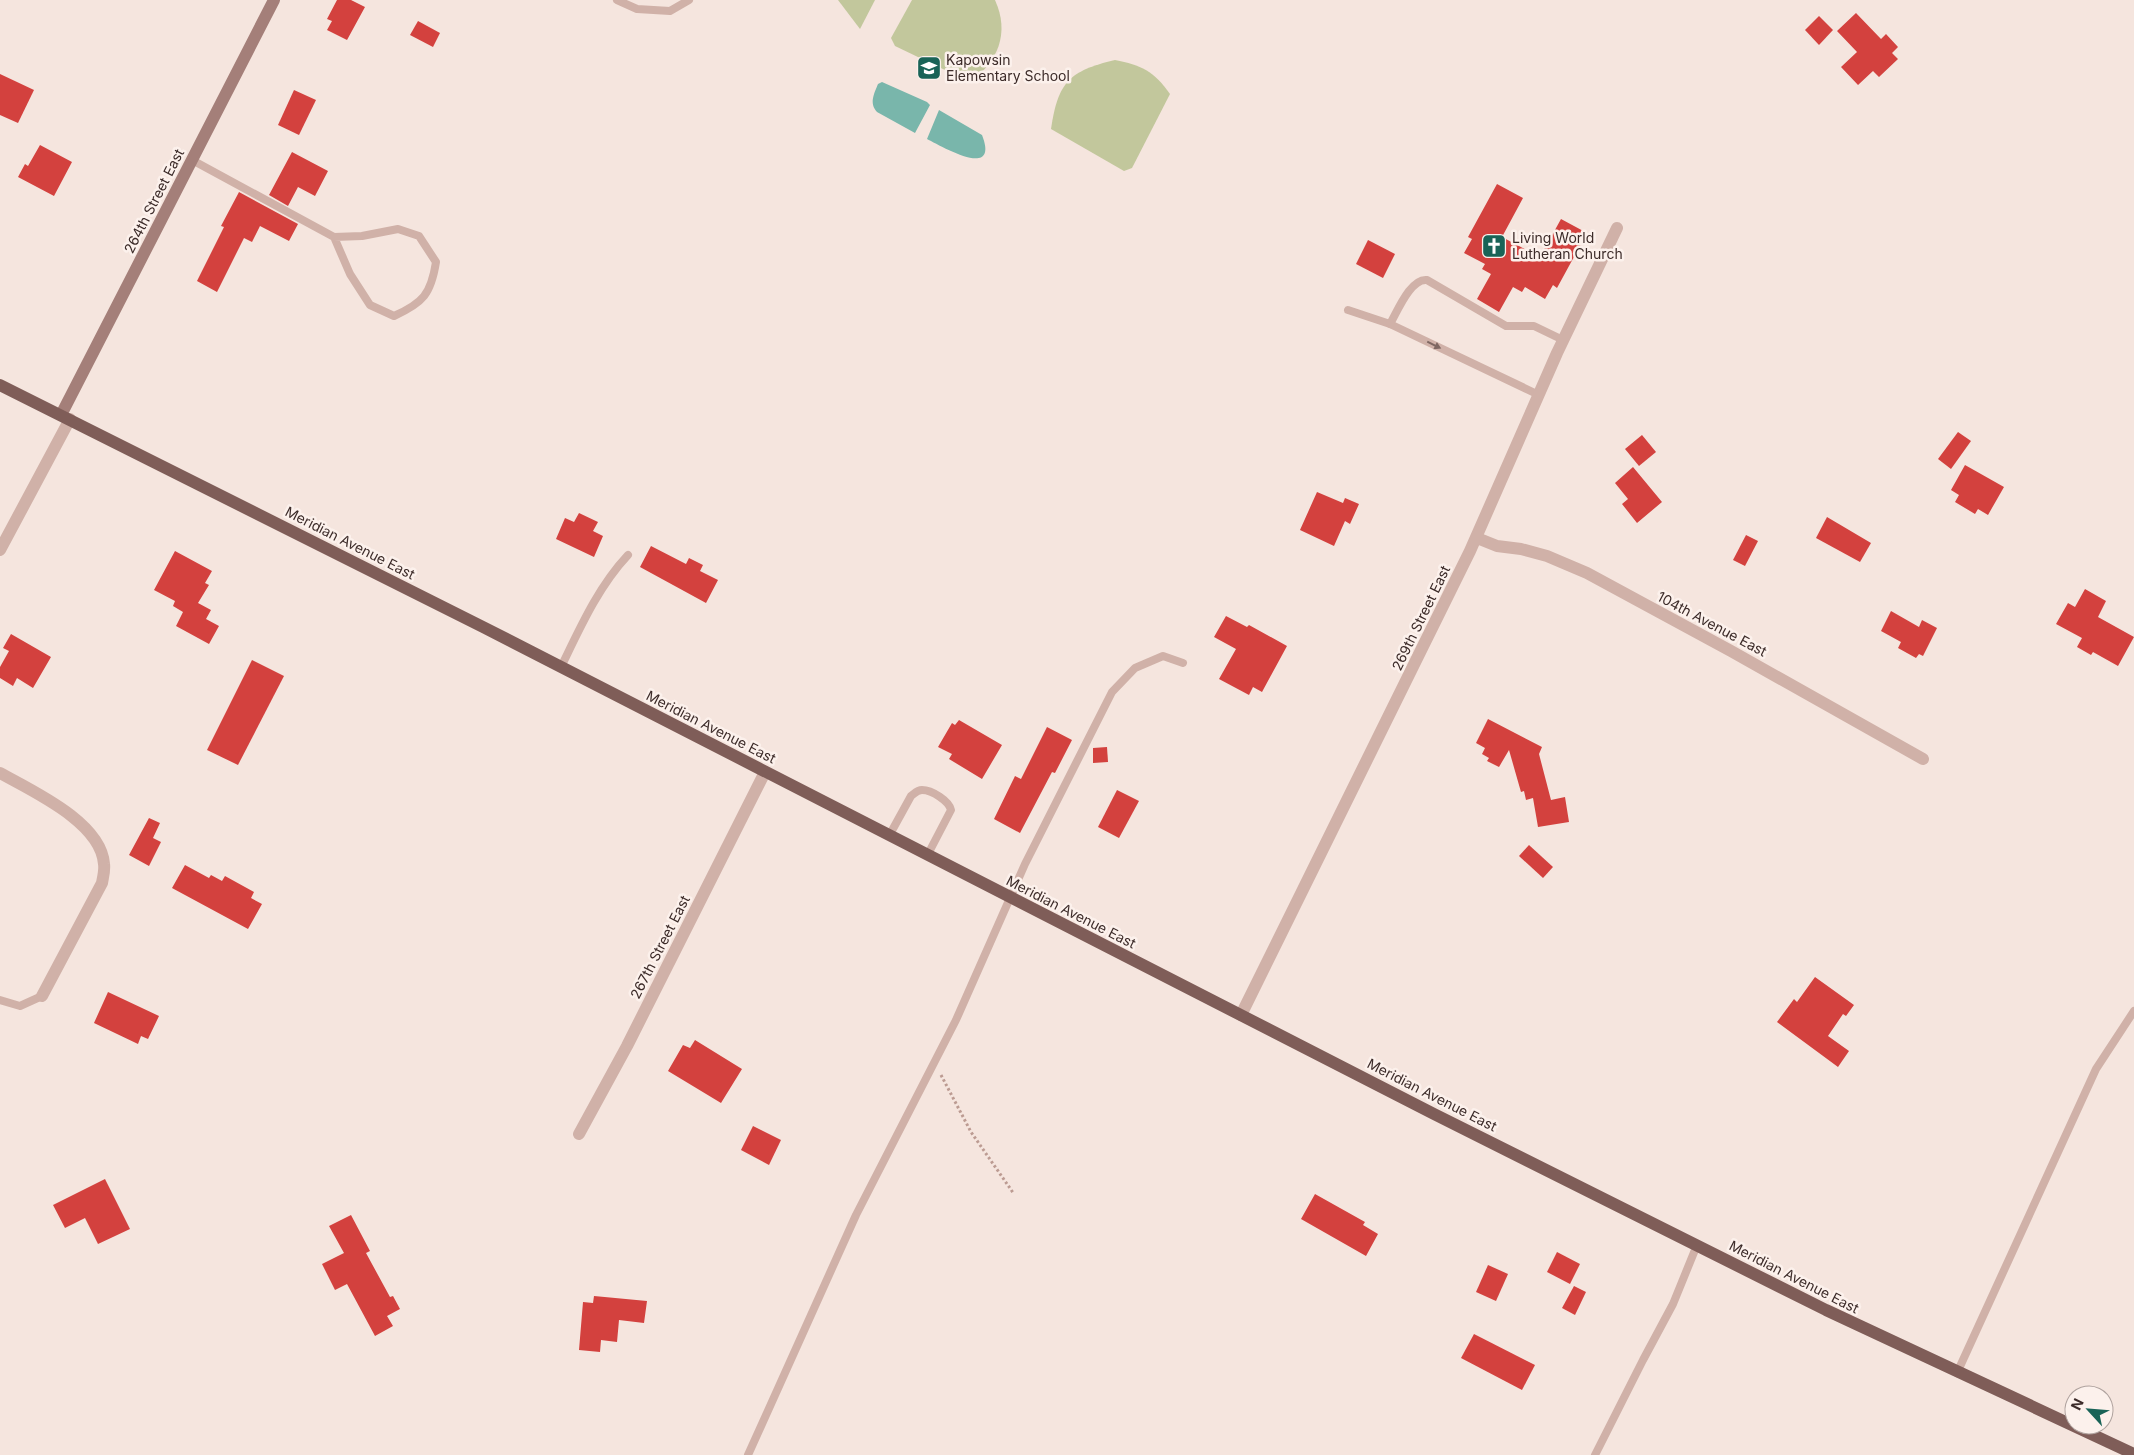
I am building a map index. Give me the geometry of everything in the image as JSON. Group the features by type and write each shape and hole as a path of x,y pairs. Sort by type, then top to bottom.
{"main road":[{"name":"Meridian Avenue East","path":"0,385 561,667 1434,1114 1826,1310 1957,1373 2134,1454"}],"street":[{"name":"264th Street East","path":"65,417 192,160 274,0"},
{"name":"269th Street East","path":"1241,1015 1477,538 1539,395 1617,228"},
{"path":"0,550 65,417"},
{"name":"104th Avenue East","path":"1477,538 1497,546 1521,549 1547,556 1587,573 1731,650 1923,759"},
{"name":"267th Street East","path":"579,1134 627,1046 765,772"},
{"path":"0,773 39,795 90,831 104,863 102,883 42,996"}],"lane":[{"path":"617,0 637,9 670,11 689,0"},
{"path":"192,160 334,237 362,236 398,229 419,236 436,262 432,285 414,307 394,316 370,305 350,274 334,237"},
{"path":"1390,324 1414,283 1421,279 1427,280 1506,326 1534,326 1564,340"},
{"path":"1348,310 1390,324 1539,395"},
{"path":"561,667 596,597 613,571 628,555"},
{"path":"748,1455 856,1215 956,1020 1025,864 1112,692 1135,668 1149,662 1164,656 1183,663"},
{"path":"888,836 911,796 916,792 926,791 948,802 951,810 927,856"},
{"path":"0,1000 20,1006 42,996"},
{"path":"1957,1373 2096,1069 2134,1011"},
{"path":"1596,1455 1673,1304 1697,1245"}],"path":[{"path":"934,1062 971,1132 1014,1194"}],"green space":[{"path":"838,0 875,0 860,29"},
{"path":"912,0 995,0 1001,24 999,46 988,65 980,74 970,82 895,46 891,38"},
{"path":"1115,60 1146,70 1170,94 1132,168 1124,171 1051,129 1057,100 1068,81 1076,74 1087,69"}],"water":[{"path":"882,82 930,105 915,133 877,112 875,109 873,105 874,95 878,84"},
{"path":"939,110 982,135 985,149 983,156 976,158 966,157 927,139"}],"building":[{"path":"337,0 351,0 365,7 347,40 327,30 332,21 327,19"},
{"path":"1856,13 1881,39 1886,34 1898,47 1892,53 1898,59 1879,77 1873,71 1858,85 1841,67 1857,52 1837,31"},
{"path":"1819,16 1833,30 1819,45 1805,30"},
{"path":"418,21 440,33 433,47 410,35"},
{"path":"0,74 34,90 18,123 0,115"},
{"path":"294,90 316,100 299,135 278,125"},
{"path":"40,145 72,162 54,196 18,177 25,164 28,166"},
{"path":"292,152 328,171 315,196 298,187 288,206 269,195"},
{"name":"Living World Lutheran Church","path":"1497,184 1523,198 1502,237 1540,257 1561,219 1587,233 1557,288 1553,285 1545,299 1525,287 1522,292 1513,287 1499,312 1477,299 1491,274 1482,269 1485,264 1464,253 1472,239 1468,237"},
{"path":"239,192 298,224 289,241 260,226 252,242 244,238 217,292 197,281 224,227 221,226"},
{"path":"1368,240 1395,254 1383,278 1356,264"},
{"path":"1958,432 1971,441 1951,469 1938,459"},
{"path":"1642,435 1656,452 1639,466 1625,449"},
{"path":"1965,465 2004,487 1988,515 1978,509 1975,514 1955,502 1959,495 1951,490"},
{"path":"1633,467 1662,502 1637,523 1622,504 1628,499 1615,483"},
{"path":"1317,492 1343,503 1345,498 1359,504 1350,524 1345,521 1334,546 1300,530"},
{"path":"579,513 598,522 593,531 603,536 594,557 556,539 565,518 574,522"},
{"path":"1827,517 1871,543 1860,562 1816,538"},
{"path":"1746,535 1758,541 1745,566 1733,560"},
{"path":"651,546 686,564 689,558 703,565 700,571 718,580 706,603 640,567"},
{"path":"175,551 212,571 205,583 209,585 198,603 211,610 206,619 219,626 209,644 176,626 183,612 173,606 175,601 154,590"},
{"path":"2085,589 2106,601 2098,617 2134,637 2118,666 2093,652 2091,655 2077,647 2082,638 2056,624 2068,603 2075,607"},
{"path":"1891,611 1919,627 1922,620 1937,628 1923,656 1919,654 1916,658 1898,648 1901,642 1881,631"},
{"path":"1226,616 1247,627 1249,625 1287,646 1262,692 1253,687 1249,695 1219,679 1236,649 1214,637"},
{"path":"11,634 51,657 33,688 17,678 13,686 0,678 0,667 9,651 3,648"},
{"path":"252,660 284,676 238,765 207,750"},
{"path":"1488,719 1542,747 1539,754 1551,800 1565,797 1569,822 1538,827 1533,798 1526,800 1524,791 1521,792 1509,750 1499,767 1487,761 1489,758 1482,754 1485,748 1476,743"},
{"path":"959,720 1002,745 982,779 949,759 952,754 938,747 952,723 955,725"},
{"path":"1047,727 1072,740 1055,773 1052,772 1020,833 994,819 1015,776 1021,779"},
{"path":"1107,747 1108,762 1093,763 1093,748"},
{"path":"1117,790 1139,801 1119,838 1098,827"},
{"path":"149,818 160,823 153,838 161,842 149,866 129,855"},
{"path":"1529,845 1553,867 1543,878 1519,856"},
{"path":"185,865 209,878 211,875 222,881 225,876 254,892 251,898 262,904 248,929 172,888"},
{"path":"1815,977 1854,1005 1846,1016 1843,1014 1828,1036 1849,1051 1838,1067 1777,1022 1794,999 1797,1002"},
{"path":"108,992 159,1016 148,1039 141,1036 138,1044 94,1023"},
{"path":"695,1040 742,1069 721,1103 668,1071 683,1045 690,1048"},
{"path":"753,1126 781,1140 769,1165 741,1150"},
{"path":"105,1179 130,1229 98,1244 85,1218 65,1228 53,1205"},
{"path":"1315,1194 1365,1222 1363,1225 1378,1234 1366,1256 1301,1219"},
{"path":"351,1215 370,1251 366,1253 390,1297 393,1296 400,1309 387,1316 393,1326 375,1336 347,1284 335,1290 322,1264 344,1253 329,1226"},
{"path":"1557,1252 1580,1264 1570,1284 1547,1272"},
{"path":"1488,1265 1508,1274 1496,1301 1476,1292"},
{"path":"1574,1286 1586,1292 1575,1315 1562,1308"},
{"path":"594,1296 647,1301 644,1323 619,1320 617,1342 601,1340 600,1352 579,1350 583,1302 593,1303"},
{"path":"1474,1334 1535,1365 1522,1390 1461,1358"}],"place":[{"name":"Kapowsin Elementary School","path":"929,68"},
{"name":"Living World Lutheran Church","path":"1494,246"}]}
